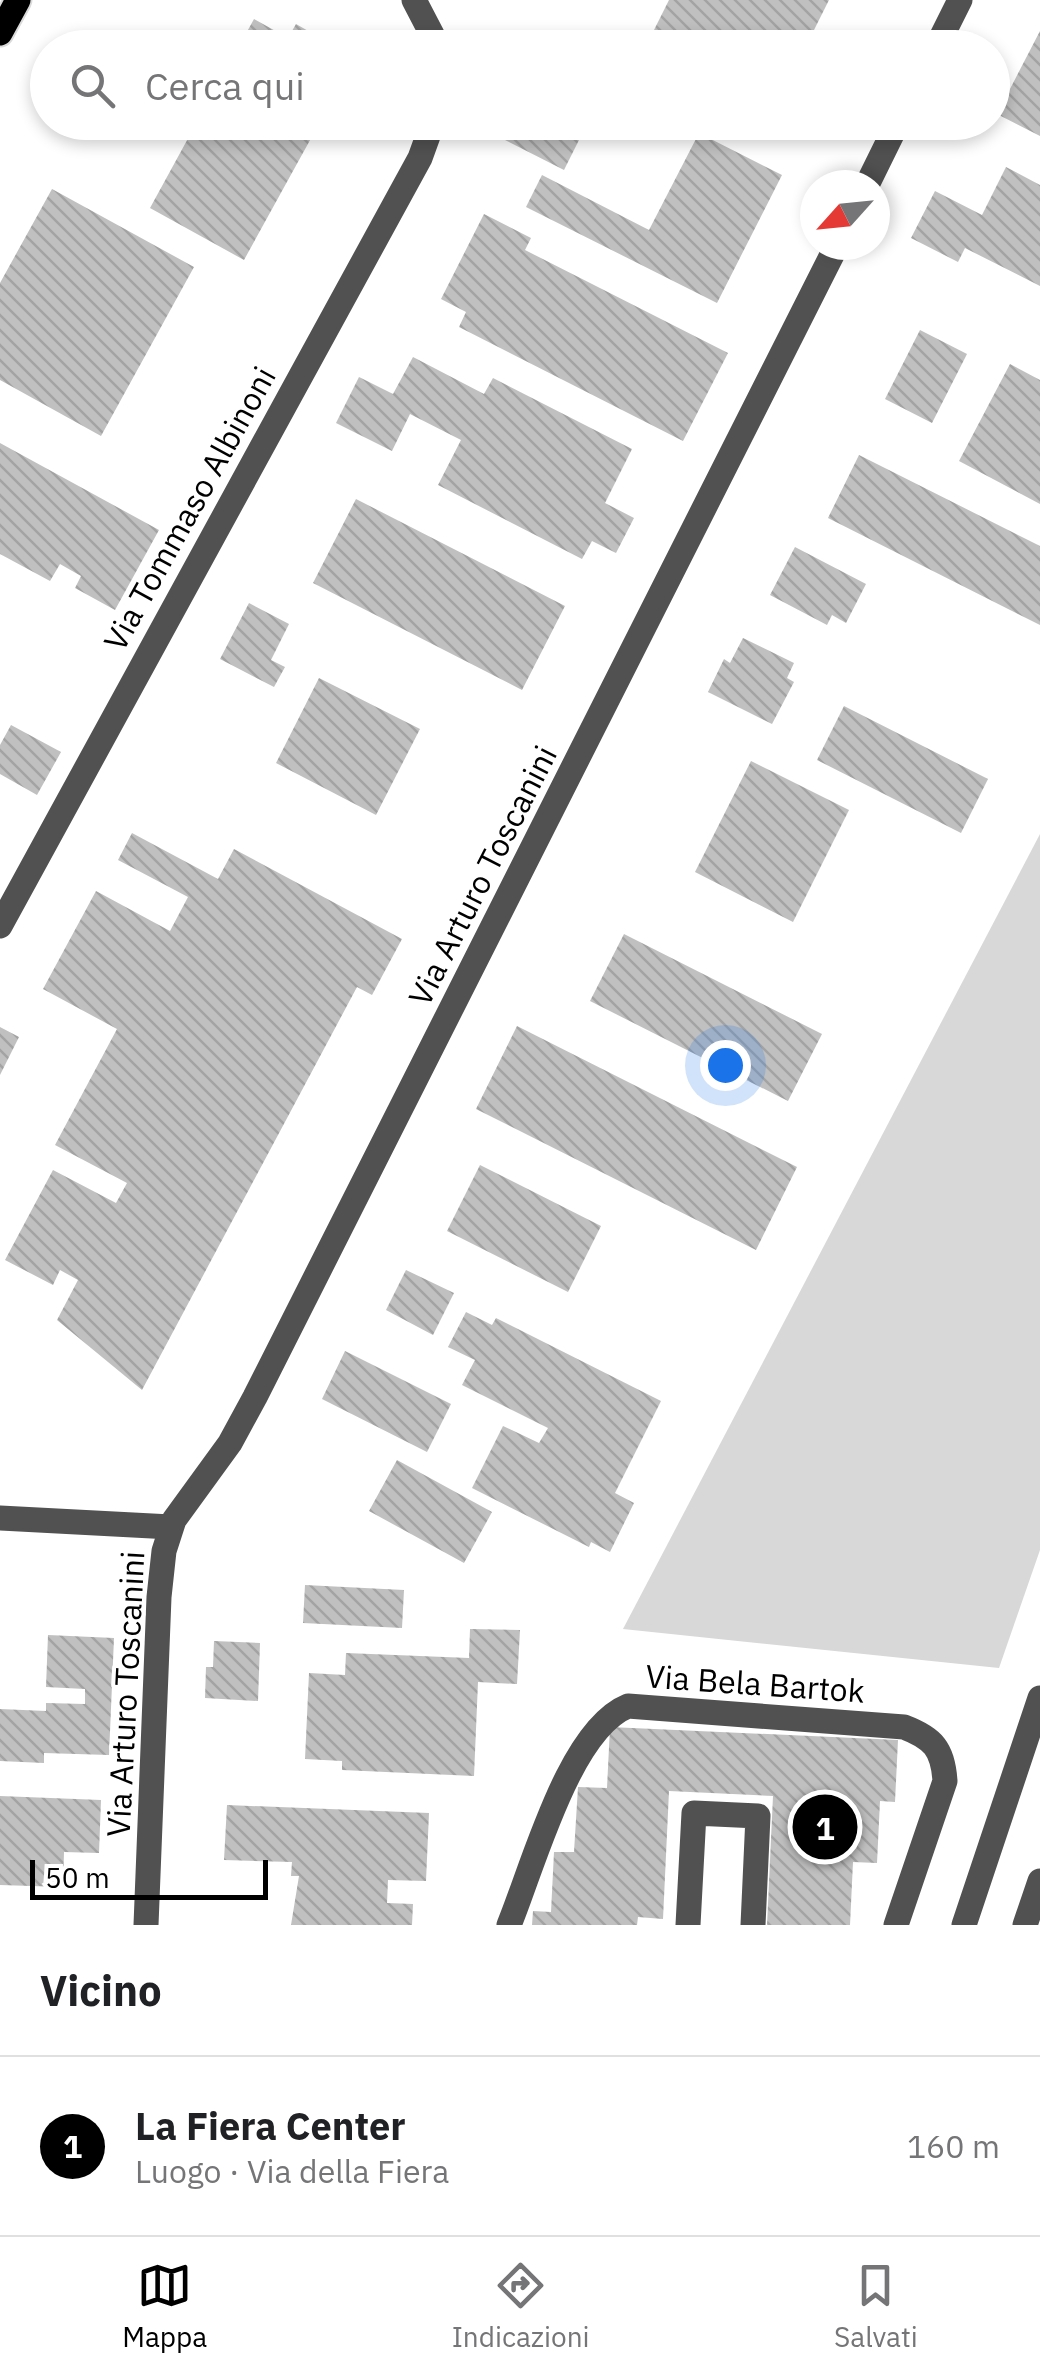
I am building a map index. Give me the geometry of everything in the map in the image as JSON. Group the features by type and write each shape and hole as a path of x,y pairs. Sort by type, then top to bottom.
{"main road":[{"path":"0,33 18,0"}],"street":[{"path":"414,0 430,30"},
{"path":"945,30 960,0"},
{"name":"Via Tommaso Albinoni","path":"0,926 427,140"},
{"path":"874,170 889,140"},
{"name":"Via Arturo Toscanini","path":"146,1925 159,1597 171,1528 248,1412 828,260"},
{"name":"Via Arturo Toscanini","path":"0,1518 171,1528"},
{"path":"964,1925 1040,1698"},
{"name":"Via Bela Bartok","path":"509,1925 568,1779 591,1736 610,1714 628,1706 904,1727 930,1738 944,1759 945,1781 896,1925"},
{"path":"688,1925 694,1813 758,1816 753,1925"},
{"path":"1025,1925 1040,1881"}],"shaded area":[{"path":"1040,834 1040,1550 999,1668 623,1629"}],"building":[{"path":"669,0 829,0 814,30 654,30"},
{"path":"254,19 274,30 248,30"},
{"path":"1040,31 1040,136 1010,121 1010,89"},
{"path":"187,140 310,140 244,260 150,208"},
{"path":"505,140 579,140 564,170"},
{"path":"695,140 713,140 782,175 717,303 526,207 542,175 649,230"},
{"path":"1006,167 1040,185 1040,286 965,248 958,262 911,238 935,191 982,215"},
{"path":"52,189 194,267 101,436 0,380 0,283"},
{"path":"484,214 531,238 525,250 728,353 683,441 459,327 466,312 441,299"},
{"path":"920,330 967,354 932,423 885,399"},
{"path":"413,357 484,394 493,378 632,449 605,503 634,518 616,553 592,541 582,559 438,485 461,440 410,414 392,451 336,423 359,377 393,394"},
{"path":"1010,364 1040,380 1040,504 959,461"},
{"path":"0,443 159,530 115,610 75,588 81,576 60,564 50,581 0,554"},
{"path":"859,455 1040,546 1040,625 828,518"},
{"path":"356,499 565,606 522,690 313,583"},
{"path":"795,547 866,584 846,623 832,615 827,625 770,595"},
{"path":"249,603 289,624 271,660 285,667 274,687 220,659"},
{"path":"743,638 794,663 787,678 794,682 772,724 708,692 724,659 730,663"},
{"path":"319,678 420,729 376,815 276,763"},
{"path":"844,706 988,779 961,833 817,760"},
{"path":"11,725 61,752 37,795 0,774 0,745"},
{"path":"751,761 849,810 793,922 695,872"},
{"path":"132,833 218,879 234,849 402,939 372,995 357,987 142,1390 57,1320 78,1280 60,1270 53,1285 5,1260 53,1170 116,1203 127,1183 55,1145 117,1029 43,989 96,891 170,931 188,897 118,860"},
{"path":"624,934 822,1034 788,1101 590,1001"},
{"path":"517,1026 797,1167 756,1250 476,1109"},
{"path":"0,1027 19,1037 0,1075"},
{"path":"480,1165 601,1226 568,1292 447,1231"},
{"path":"406,1270 454,1293 433,1335 386,1310"},
{"path":"466,1312 492,1325 496,1318 661,1401 615,1493 634,1503 610,1552 591,1542 589,1547 472,1488 503,1426 539,1443 548,1428 462,1385 475,1360 448,1347"},
{"path":"345,1351 451,1404 427,1452 322,1399"},
{"path":"397,1460 492,1512 464,1563 369,1511"},
{"path":"305,1585 404,1590 402,1628 303,1623"},
{"path":"470,1629 520,1630 517,1684 478,1682 474,1776 342,1770 342,1761 305,1759 309,1673 345,1675 346,1653 469,1658"},
{"path":"48,1635 114,1638 109,1755 44,1753 44,1763 0,1761 0,1709 46,1711 46,1703 85,1704 85,1689 46,1687"},
{"path":"214,1641 260,1643 258,1701 205,1698 206,1667 213,1667"},
{"path":"610,1727 898,1740 895,1802 880,1801 877,1863 853,1862 850,1925 767,1925 773,1796 669,1791 663,1919 638,1917 637,1925 532,1925 533,1911 551,1912 554,1852 574,1852 578,1787 607,1788"},
{"path":"0,1796 101,1800 99,1853 64,1852 63,1887 0,1885"},
{"path":"227,1805 429,1813 426,1881 388,1880 387,1903 413,1904 412,1925 291,1925 299,1876 291,1876 292,1862 224,1860"}],"place":[{"name":"La Fiera Center","path":"825,1827"}]}
